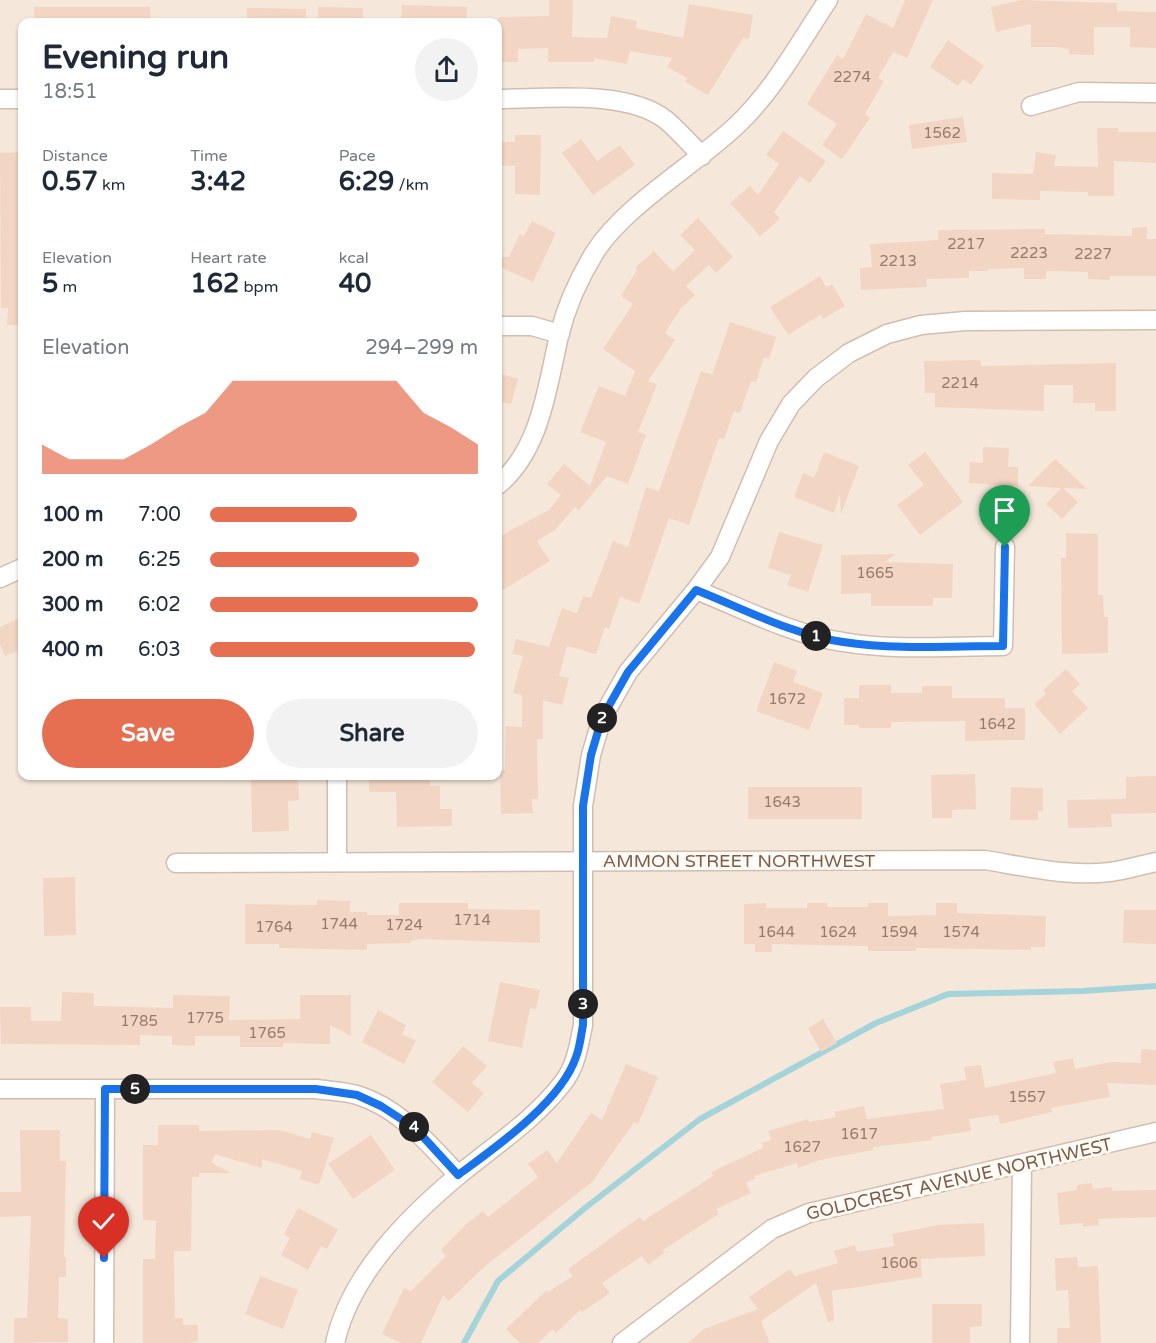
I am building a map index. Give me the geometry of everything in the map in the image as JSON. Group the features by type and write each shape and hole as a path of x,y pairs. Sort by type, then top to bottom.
{"street":[{"path":"502,481 530,442 547,398 560,334 575,290 596,250 650,197 739,123 770,87 828,0"},
{"path":"1031,106 1079,92 1156,93"},
{"path":"0,99 18,99"},
{"path":"502,99 595,99 632,105 665,119 702,156"},
{"path":"335,1343 356,1287 386,1244 458,1175 515,1131 563,1083 576,1057 583,1025 583,806 591,755 602,718 628,672 696,590 720,556 769,441 791,404 816,378 849,353 887,334 921,325 965,321 1156,320"},
{"path":"502,326 532,326 560,334"},
{"path":"696,590 812,636 842,642 875,646 1003,646 1005,547"},
{"path":"0,578 18,570"},
{"path":"337,780 337,862"},
{"name":"AMMON STREET NORTHWEST","path":"176,863 985,860 1052,872 1078,873 1111,872 1156,862"},
{"path":"0,1089 316,1089 357,1095 381,1106 415,1128 458,1175"},
{"path":"104,1343 105,1089"},
{"name":"GOLDCREST AVENUE NORTHWEST","path":"622,1343 772,1229 809,1213 1156,1132"},
{"path":"1020,1343 1022,1164"}],"shaded area":[{"path":"0,0 1156,0 1156,1343 0,1343"}],"building":[{"path":"549,0 573,0 572,37 607,38 611,16 637,21 636,28 683,38 689,4 753,15 749,39 743,38 708,95 685,82 687,78 667,67 672,58 630,51 627,64 594,58 594,62 548,62 548,48 518,49 518,62 502,62 502,18 498,17 549,16"},
{"path":"905,0 933,0 907,58 893,52 878,78 884,81 865,114 870,118 842,159 822,145 837,124 807,104 837,55 843,59 866,14 893,28"},
{"path":"1022,0 1117,3 1117,11 1156,12 1156,48 1130,47 1130,27 1094,27 1094,55 1069,54 1069,49 1058,47 1031,47 1031,24 996,32 991,7"},
{"path":"402,5 467,7 467,18 401,18"},
{"path":"34,7 150,7 151,18 34,18"},
{"path":"318,7 363,8 363,18 318,18"},
{"path":"247,8 306,9 306,18 247,18"},
{"path":"948,40 984,66 971,85 963,79 958,86 930,67"},
{"path":"963,117 967,142 912,149 909,125"},
{"path":"1097,128 1118,128 1118,132 1156,132 1156,163 1114,161 1114,196 1088,196 1088,192 1040,191 1040,200 992,199 992,173 1033,174 1036,152 1056,155 1054,166 1098,167"},
{"path":"783,131 826,161 810,183 800,176 774,212 780,219 760,236 730,203 750,186 758,195 779,164 766,155"},
{"path":"515,135 541,135 540,195 515,194 515,166 502,165 502,142 515,142"},
{"path":"581,139 597,161 620,145 635,165 593,195 562,153"},
{"path":"18,152 18,325 7,325 8,308 1,308 0,153"},
{"path":"698,218 733,257 716,273 709,265 686,286 695,295 681,308 665,333 675,340 648,381 657,384 638,432 646,435 628,484 607,476 579,510 575,507 555,530 537,541 550,561 502,591 502,535 549,510 561,495 547,484 564,464 590,486 606,442 580,432 599,386 625,396 635,371 603,349 633,304 621,296 637,270 635,268 654,251 673,272 695,250 680,235"},
{"path":"532,221 556,233 533,282 502,268 502,257 509,257 520,234 524,236"},
{"path":"1147,227 1147,239 1156,239 1156,276 1110,276 1110,280 1088,279 1088,272 1046,271 1046,279 1024,279 1024,268 988,269 988,271 969,271 969,278 926,279 927,287 861,290 860,268 872,267 870,244 938,240 938,230 1045,229 1045,234 1132,236 1132,228"},
{"path":"820,276 826,287 832,284 845,306 823,319 820,315 788,335 770,307"},
{"path":"730,322 776,337 769,359 764,357 756,382 751,381 740,413 734,411 724,439 719,438 689,525 669,518 639,604 620,597 609,629 605,627 596,654 567,646 559,676 569,678 562,705 543,700 543,739 537,739 538,799 532,799 533,813 501,814 500,780 502,770 505,770 506,726 522,727 522,695 513,693 523,656 512,654 516,639 549,647 562,608 577,613 583,596 591,598 613,541 628,547 646,487 659,491 701,371 712,375"},
{"path":"980,360 981,366 1116,363 1116,411 1095,411 1095,403 1073,403 1073,385 1044,385 1044,411 935,407 935,393 925,393 924,361"},
{"path":"502,374 518,379 511,404 502,402"},
{"path":"983,447 1009,448 1008,467 1018,467 1018,486 969,483 970,462 983,463"},
{"path":"824,452 859,466 841,514 840,494 834,513 794,497 803,473 814,478"},
{"path":"925,452 963,502 920,535 897,505 924,485 908,465"},
{"path":"1055,459 1087,489 1063,488 1078,502 1062,519 1046,504 1061,488 1028,486"},
{"path":"779,532 823,545 808,592 787,585 791,575 768,568"},
{"path":"1066,533 1098,534 1098,595 1103,595 1104,617 1108,617 1108,653 1062,654 1061,558 1066,558"},
{"path":"896,554 885,562 953,564 952,598 933,598 933,606 871,606 871,593 841,594 841,555"},
{"path":"18,619 18,651 5,656 0,644 0,627"},
{"path":"774,662 797,671 793,682 823,693 809,730 756,711"},
{"path":"1066,669 1080,684 1072,691 1088,708 1060,734 1034,704 1046,694 1043,690"},
{"path":"859,685 891,685 891,693 922,693 922,686 952,686 952,698 1005,698 1005,708 1025,708 1025,740 965,741 965,721 891,722 891,728 859,728 859,725 844,725 844,698 859,698"},
{"path":"975,774 976,809 952,810 952,818 932,818 931,775"},
{"path":"1156,776 1156,813 1111,814 1112,827 1068,828 1067,800 1126,799 1126,777"},
{"path":"251,780 298,780 299,800 288,801 289,831 252,832"},
{"path":"369,780 430,780 430,786 440,786 440,809 452,809 452,826 397,827 396,792 369,792"},
{"path":"748,787 862,787 862,819 748,819"},
{"path":"1011,787 1043,788 1043,811 1038,811 1038,820 1010,820"},
{"path":"75,877 76,935 44,936 43,878"},
{"path":"317,900 350,901 350,912 367,912 367,915 399,915 399,903 468,903 468,909 540,910 540,943 421,939 410,941 410,943 367,944 367,950 279,948 279,944 245,944 245,904 317,905"},
{"path":"766,903 766,908 807,908 807,903 827,903 827,907 868,907 868,903 888,903 888,916 936,915 936,903 957,903 957,913 1046,916 1045,947 1031,947 1031,950 916,948 916,951 868,951 868,946 772,944 772,952 755,952 755,944 744,944 744,904"},
{"path":"1124,910 1156,910 1156,944 1123,943"},
{"path":"500,982 540,990 536,1009 530,1008 522,1048 488,1041"},
{"path":"62,992 94,993 94,1006 173,1008 173,995 230,996 229,1020 300,1019 300,995 351,995 351,1036 330,1025 330,1044 283,1043 283,1047 240,1047 240,1036 195,1036 195,1046 172,1045 172,1036 140,1035 140,1045 1,1044 0,1007 31,1007 31,1021 61,1021"},
{"path":"378,1010 406,1025 402,1034 416,1041 404,1064 362,1042"},
{"path":"823,1019 837,1043 821,1052 808,1028"},
{"path":"463,1046 487,1066 472,1083 484,1093 468,1112 432,1082"},
{"path":"1141,1049 1156,1050 1156,1085 1107,1083 1110,1097 1051,1108 1052,1112 1000,1124 998,1115 969,1119 971,1131 931,1137 932,1140 873,1147 873,1150 820,1160 798,1168 797,1163 754,1176 756,1178 746,1183 751,1193 716,1209 719,1214 663,1250 664,1253 648,1265 642,1256 602,1283 610,1293 582,1312 580,1310 556,1333 553,1329 538,1343 520,1343 506,1329 547,1290 548,1292 573,1276 568,1269 640,1217 643,1221 713,1176 711,1172 763,1148 762,1143 771,1140 768,1131 808,1119 809,1122 836,1117 835,1112 864,1106 867,1119 944,1109 940,1084 966,1080 964,1067 981,1065 985,1088 1056,1073 1053,1062 1073,1058 1075,1069 1111,1062 1141,1063"},
{"path":"626,1064 658,1077 638,1124 634,1122 593,1181 483,1268 449,1301 443,1295 421,1343 401,1343 382,1334 404,1288 411,1291 446,1256 441,1250 465,1225 483,1211 488,1217 538,1177 528,1164 547,1150 557,1163 591,1113 602,1120"},
{"path":"158,1125 199,1125 199,1131 280,1130 310,1139 312,1132 334,1138 319,1185 300,1179 302,1171 262,1159 262,1168 215,1154 212,1163 231,1173 199,1173 199,1177 192,1177 191,1251 174,1251 175,1318 183,1318 183,1325 198,1325 198,1341 190,1343 143,1343 143,1259 155,1259 156,1221 143,1220 143,1145 158,1145"},
{"path":"20,1130 60,1130 60,1161 66,1161 64,1257 66,1257 66,1277 59,1277 58,1318 68,1319 68,1342 14,1343 14,1318 27,1318 31,1216 0,1217 0,1192 21,1192"},
{"path":"371,1135 395,1170 353,1199 328,1164"},
{"path":"1092,1183 1093,1189 1112,1187 1112,1191 1156,1190 1156,1217 1098,1219 1099,1225 1083,1227 1083,1223 1060,1225 1057,1193 1077,1190 1077,1185"},
{"path":"298,1208 338,1229 327,1249 321,1246 308,1270 281,1255 290,1238 284,1234"},
{"path":"984,1223 985,1256 921,1259 922,1277 832,1291 834,1321 828,1322 816,1283 761,1321 770,1343 688,1343 704,1329 758,1309 749,1297 790,1269 795,1276 838,1263 834,1251 855,1245 857,1252 894,1246 892,1234 938,1225"},
{"path":"1077,1257 1078,1267 1098,1266 1101,1343 1057,1343 1057,1328 1070,1328 1068,1290 1056,1291 1055,1258"},
{"path":"260,1276 298,1290 283,1329 245,1314"},
{"path":"932,1304 982,1304 982,1326 970,1327 970,1343 932,1343"}],"waterway":[{"path":"464,1343 498,1281 585,1208 700,1119 876,1023 948,994 1083,991 1156,986"}],"route":[{"path":"104,1258 105,1089 316,1089 357,1095 381,1106 415,1128 458,1175 515,1131 563,1083 576,1057 583,1025 583,806 591,755 602,718 628,672 696,590 812,636 842,642 875,646 1003,646 1005,547"}]}
